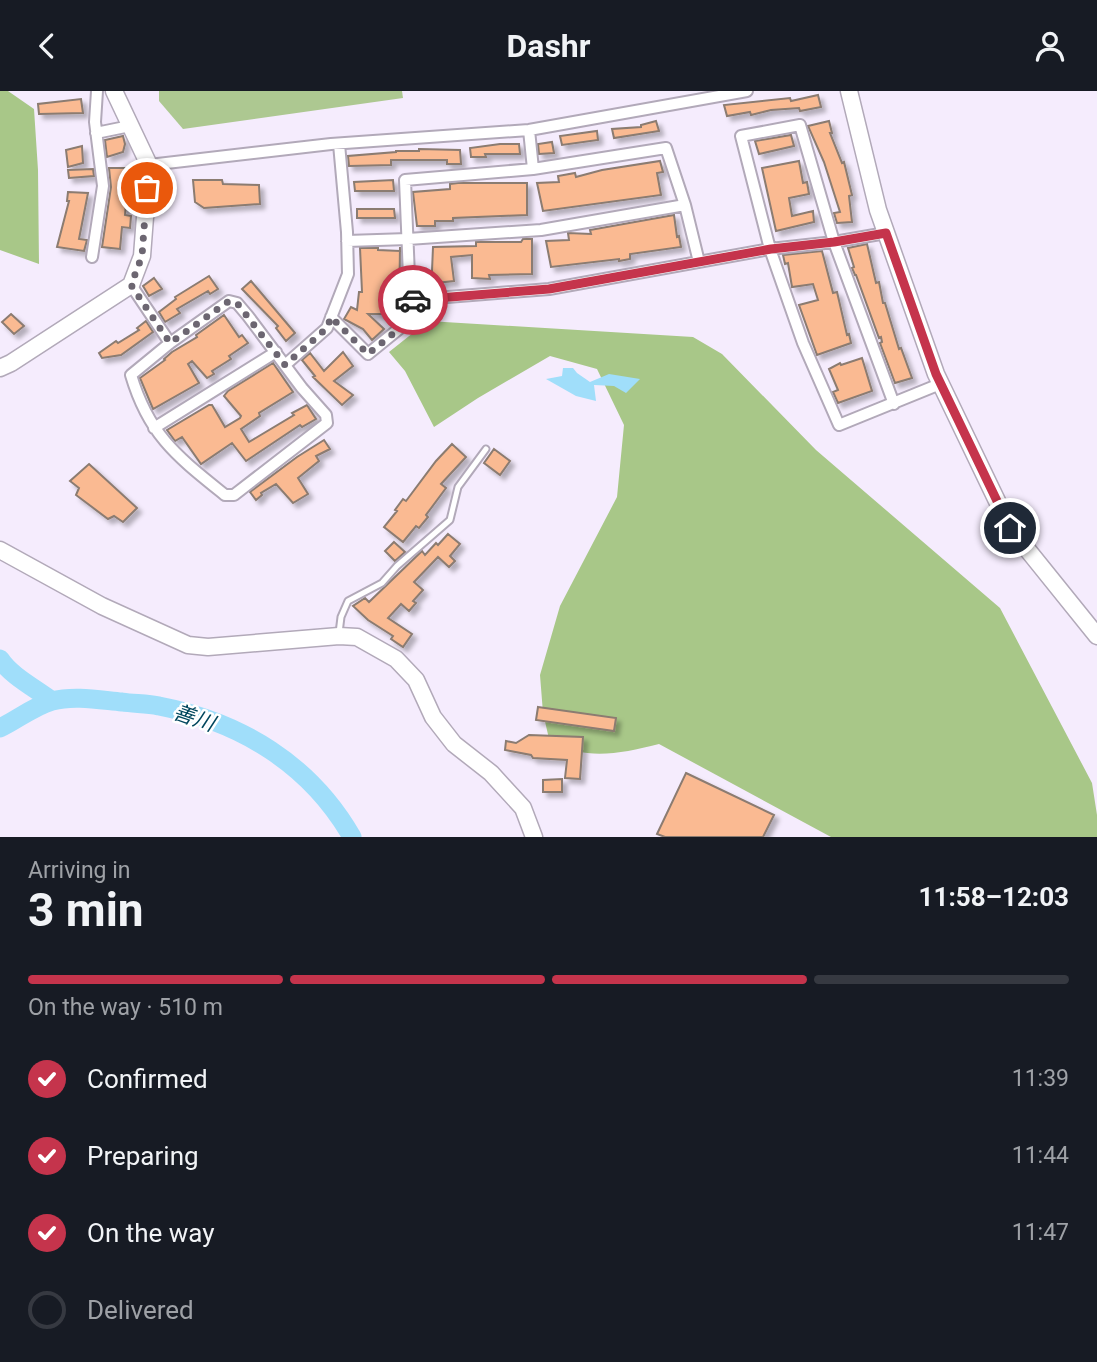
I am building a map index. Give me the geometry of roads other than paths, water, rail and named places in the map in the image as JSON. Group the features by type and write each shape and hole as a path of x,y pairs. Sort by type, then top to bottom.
{"street":[{"path":"92,257 103,186 96,132 97,91"},
{"path":"0,368 131,285 142,256 149,165 114,91"},
{"path":"677,91 679,105"},
{"path":"149,165 339,144 529,130 747,91"},
{"path":"849,91 878,210 940,384 1010,528 1097,636"},
{"path":"894,404 834,242 800,125 741,136 771,249 803,343 839,425 894,404 940,384"},
{"path":"96,132 130,126"},
{"path":"529,130 533,169"},
{"path":"285,365 327,328 348,274 339,144"},
{"path":"331,317 368,354 405,324 410,300 405,180 533,169 666,148 685,205 699,262"},
{"path":"347,241 541,230 685,205"},
{"path":"410,300 549,289 771,249 886,233"},
{"path":"131,285 170,343"},
{"path":"229,301 237,303 326,415 327,423 234,495 225,495 176,456 154,428 135,390 131,375 170,343 229,301"},
{"path":"154,428 276,352"},
{"path":"0,551 102,606 188,645 208,647 357,636 396,659 416,680 433,717 454,744 491,773 523,808 534,837"}],"lane":[{"path":"339,636 341,617 348,601 382,583 397,566 450,520 458,487 486,449"}],"water":[{"path":"563,368 573,368 590,382 609,374 640,379 626,393 614,386 594,385 596,401 576,396 546,379 562,376"}],"waterway":[{"path":"0,659 17,676 52,701"},
{"name":"善川","path":"0,728 45,703 69,698 150,704 189,713 245,735 294,768 316,788 352,837"}]}
